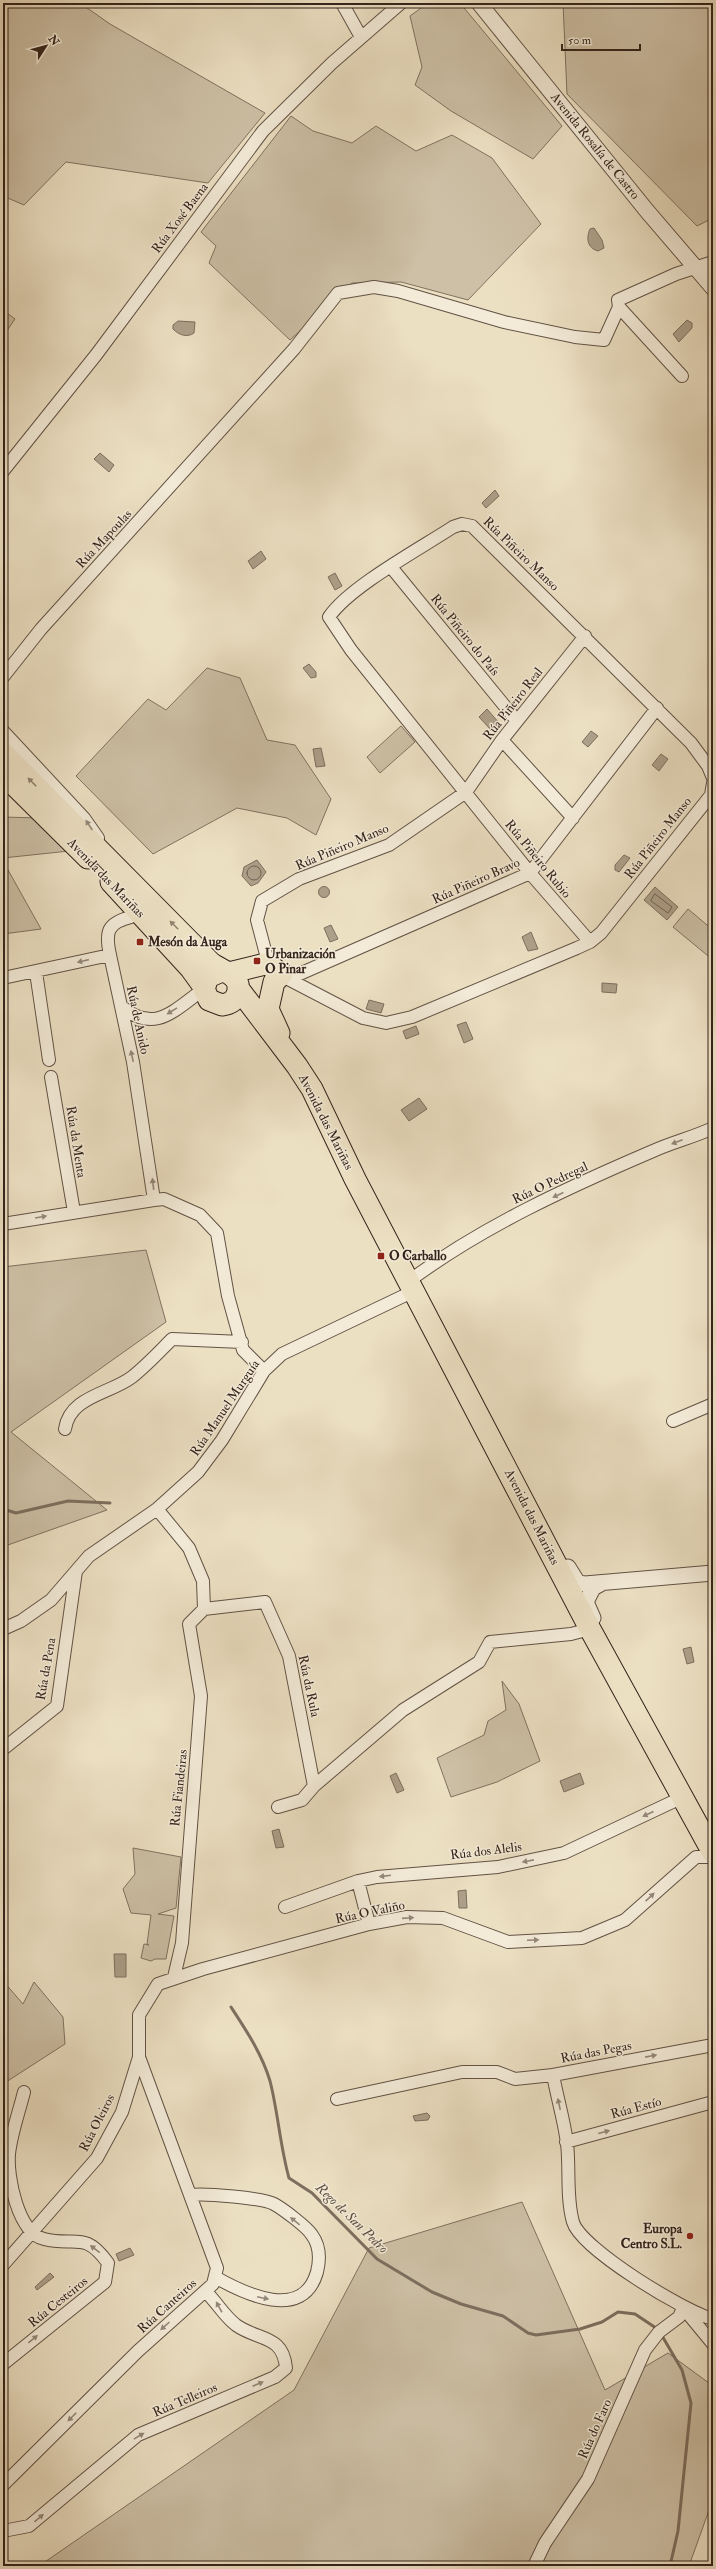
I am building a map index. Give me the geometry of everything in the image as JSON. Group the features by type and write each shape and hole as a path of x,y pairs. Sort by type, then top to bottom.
{"highway":[{"name":"Avenida das Mariñas","path":"3,753 118,869 232,980 297,1066 325,1116 355,1179 590,1629 713,1853"},
{"name":"Avenida das Mariñas","path":"3,774 123,894 177,953 204,988"},
{"path":"232,980 232,1002 222,1005 209,1000 204,988 208,977 232,980 253,976 279,976 268,1009 297,1066"},
{"name":"Avenida das Mariñas","path":"222,1005 251,1022 273,1046 355,1179"}],"street":[{"path":"342,3 361,37"},
{"name":"Rúa Xosé Baena","path":"3,471 96,355 263,131 361,37 401,3"},
{"name":"Avenida Rosalía de Castro","path":"479,3 694,267 713,288"},
{"path":"682,376 619,307 618,300 630,293 694,267 713,262"},
{"name":"Rúa Mapoulas","path":"3,677 41,629 294,349 338,294 374,287 398,291 504,322 575,337 604,340 619,307"},
{"name":"Rúa Piñeiro Manso","path":"713,778 708,766 691,743 585,636 472,526 462,524 453,527 336,606 329,617 351,650 466,792 389,845 299,879 262,901 258,909 260,932 267,958 279,976 363,1018 386,1023 412,1017 590,942 610,922 711,795 713,782"},
{"name":"Rúa Piñeiro do País","path":"392,567 517,721"},
{"name":"Rúa Piñeiro Real","path":"466,792 502,740 585,636"},
{"name":"Rúa Piñeiro Bravo","path":"279,976 530,872 657,708"},
{"name":"Avenida das Mariñas","path":"3,731 84,818 118,869"},
{"path":"502,740 573,818"},
{"name":"Rúa Piñeiro Rubio","path":"466,792 530,872 590,942"},
{"path":"123,894 131,917 162,946 177,953"},
{"name":"Rúa de Anido","path":"131,917 117,921 110,927 107,943 133,1062 154,1200"},
{"path":"3,978 110,955"},
{"path":"36,972 49,1060"},
{"path":"121,1006 133,1016 151,1021 169,1013 204,988"},
{"name":"Rúa da Menta","path":"51,1078 74,1212"},
{"name":"Rúa O Pedregal","path":"412,1286 467,1241 517,1214 654,1150 713,1128"},
{"path":"3,1224 164,1199 200,1215 217,1234 228,1296 244,1350 264,1371"},
{"name":"Rúa Manuel Murguía","path":"3,1629 21,1621 51,1600 89,1556 157,1509 198,1472 222,1440 264,1371 282,1354 301,1343 367,1315 412,1286"},
{"name":"Rúa Manuel Murguía","path":"65,1429 66,1422 78,1404 132,1378 172,1339 242,1342"},
{"path":"673,1422 713,1404"},
{"path":"512,1478 535,1506 574,1579 578,1583 602,1583 713,1573"},
{"path":"157,1509 189,1548 203,1581 204,1609"},
{"name":"Rúa da Pena","path":"3,1749 56,1706 76,1570"},
{"path":"602,1583 593,1588 586,1602 632,1692 634,1709"},
{"name":"Rúa da Rula","path":"204,1609 265,1602 289,1656 314,1786"},
{"name":"Rúa Fiandeiras","path":"174,1977 182,1943 201,1696 189,1624 204,1609"},
{"path":"278,1807 302,1800 314,1786 403,1710 479,1662 490,1642 571,1634 590,1629"},
{"name":"Rúa dos Alelis","path":"285,1907 358,1881 419,1872 498,1867 564,1853 683,1797"},
{"name":"Rúa O Valiño","path":"174,1977 369,1924 406,1917 443,1918 508,1942 582,1938 626,1920 696,1857 713,1857"},
{"path":"358,1881 369,1924"},
{"name":"Rúa Oleiros","path":"3,2265 34,2232 97,2158 122,2112 139,2057 140,2015 158,1984 174,1977"},
{"name":"Rúa das Pegas","path":"683,2308 587,2242 573,2223 566,2142 553,2075 713,2045"},
{"name":"Rúa Canteiros","path":"3,2485 138,2350 213,2284 217,2268 139,2057"},
{"path":"337,2099 462,2072 497,2072 515,2079 553,2075"},
{"path":"24,2092 9,2154 14,2195 24,2223 34,2232"},
{"name":"Rúa Estío","path":"566,2142 713,2102"},
{"path":"190,2195 207,2193 273,2203 312,2235 320,2259 314,2282 298,2299 280,2301 256,2296 215,2277"},
{"name":"Rúa Cesteiros","path":"3,2364 105,2282 108,2263 98,2250 84,2241 43,2239 34,2232"},
{"name":"Rúa Telleiros","path":"3,2531 29,2526 138,2435 275,2377 286,2368 285,2356 278,2344 238,2326 223,2314 216,2301 205,2291"},
{"path":"683,2308 713,2318"},
{"path":"683,2308 713,2344"},
{"name":"Rúa do Faro","path":"534,2566 545,2543 588,2479 645,2350 659,2332 679,2317 683,2308"}],"shaded area":[{"path":"3,3 80,3 110,24 265,113 208,183 66,162 24,205 3,196"},
{"path":"428,3 460,3 562,126 533,159 451,111 415,85 422,67 410,16"},
{"path":"563,3 713,3 713,218 697,226 567,94"},
{"path":"291,116 313,131 352,143 376,126 416,151 452,135 492,158 541,224 468,300 401,282 352,283 290,340 209,263 216,246 201,232"},
{"path":"3,310 15,319 6,332 3,330"},
{"path":"207,668 240,678 267,740 295,745 331,799 316,835 287,818 237,808 153,854 76,776 148,699 166,710"},
{"path":"401,726 415,742 380,773 367,757"},
{"path":"3,817 38,818 69,851 3,858"},
{"path":"3,861 41,929 3,934"},
{"path":"688,909 713,930 713,960 673,927"},
{"path":"146,1250 166,1322 11,1432 107,1510 5,1546 3,1267"},
{"path":"502,1681 519,1704 540,1761 497,1782 451,1797 437,1758 484,1735 488,1721 506,1710"},
{"path":"133,1848 181,1857 176,1908 158,1914 174,1916 166,1959 155,1959 151,1961 141,1958 144,1944 149,1945 147,1944 151,1915 131,1913 123,1889 135,1874"},
{"path":"3,1981 23,2004 34,1982 63,2017 65,2044 3,2084"},
{"path":"522,2202 605,2390 668,2353 713,2386 713,2499 689,2566 39,2566 294,2390 369,2248"}],"water":[{"path":"594,228 602,240 604,248 598,251 594,250 588,242 590,229"},
{"path":"687,320 692,323 692,328 679,342 673,334"},
{"path":"178,321 195,322 194,333 186,336 175,331 173,329 173,325"},
{"path":"100,453 114,465 109,472 94,459"},
{"path":"495,490 499,496 486,508 482,503"},
{"path":"261,551 266,559 253,569 248,561"},
{"path":"335,573 342,586 335,590 328,577"},
{"path":"309,664 316,672 316,677 311,678 303,668"},
{"path":"487,709 500,724 492,731 479,717"},
{"path":"591,731 598,736 588,747 582,742"},
{"path":"321,748 325,766 316,767 313,749"},
{"path":"661,754 668,759 659,771 652,765"},
{"path":"624,855 630,858 619,872 615,870 615,865"},
{"path":"257,860 266,872 258,883 251,886 242,876 244,867"},
{"path":"324,886 328,888 330,892 328,896 324,898 320,896 318,892 320,888"},
{"path":"655,887 678,907 667,920 644,900"},
{"path":"331,925 338,939 330,942 324,928"},
{"path":"531,932 538,949 528,951 522,937"},
{"path":"602,983 617,984 616,993 602,992"},
{"path":"369,1000 384,1004 381,1013 366,1009"},
{"path":"466,1022 473,1039 464,1043 457,1025"},
{"path":"416,1026 419,1034 406,1039 403,1031"},
{"path":"419,1098 427,1109 409,1121 401,1110"},
{"path":"691,1647 694,1662 687,1664 683,1649"},
{"path":"396,1773 404,1790 397,1793 390,1776"},
{"path":"580,1773 584,1784 564,1792 560,1781"},
{"path":"279,1829 284,1847 276,1848 272,1831"},
{"path":"466,1890 467,1908 459,1908 458,1891"},
{"path":"114,1954 126,1954 126,1977 115,1977"},
{"path":"427,2113 430,2116 428,2120 415,2121 413,2116"},
{"path":"130,2248 134,2255 119,2261 116,2254"},
{"path":"50,2273 54,2277 37,2290 35,2287"}],"waterway":[{"name":"Rego de San Pedro","path":"3,1509 16,1513 68,1501 110,1503"},
{"name":"Rego de San Pedro","path":"231,2007 253,2042 267,2071 273,2093 283,2154 289,2178 312,2193 377,2259 432,2292 461,2304 503,2316 528,2333 536,2335 580,2329 602,2322 618,2312 635,2314 656,2328"},
{"path":"661,2334 682,2370 691,2403 678,2531 670,2566"}],"place":[{"name":"Mesón da Auga","path":"140,942"},
{"name":"Urbanización O Pinar","path":"257,961"},
{"name":"O Carballo","path":"381,1256"},
{"name":"Europa Centro S.L.","path":"690,2236"}]}
